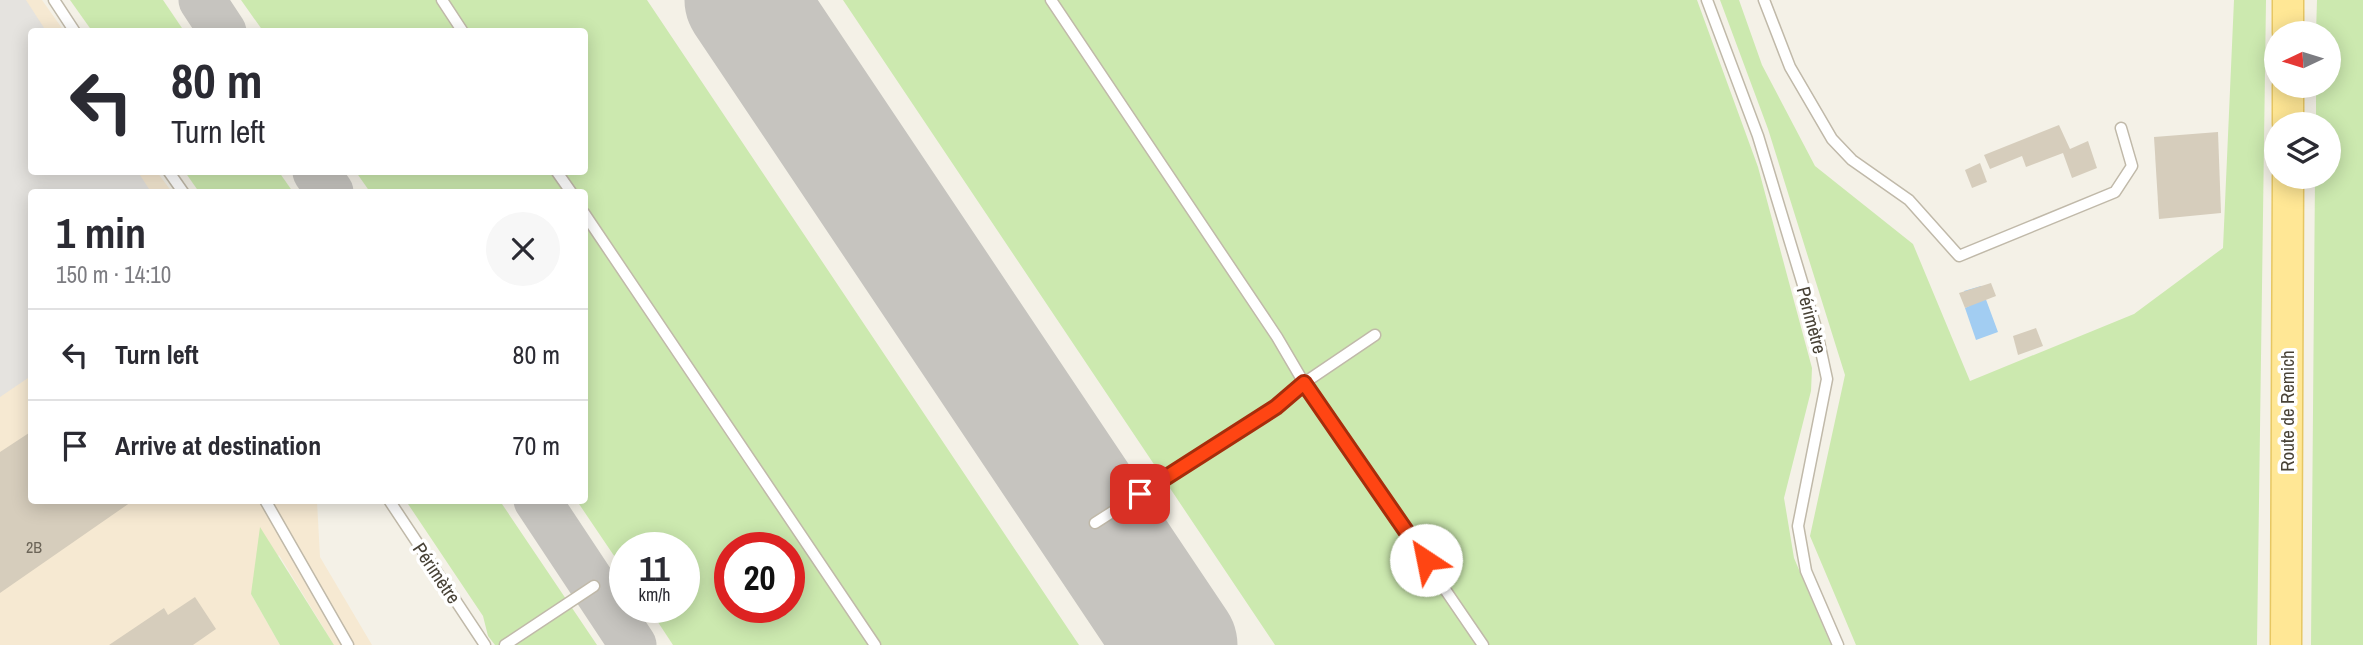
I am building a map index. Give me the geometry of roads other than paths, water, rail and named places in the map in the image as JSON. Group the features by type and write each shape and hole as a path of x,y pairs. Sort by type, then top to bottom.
{"main road":[{"path":"2288,0 2288,21"},
{"name":"Route de Remich","path":"2286,645 2288,189"}],"lane":[{"path":"54,0 72,28"},
{"path":"442,0 460,28"},
{"path":"1051,0 1277,337 1304,383 1483,645"},
{"name":"Périmètre","path":"1707,0 1758,136 1816,328 1827,379 1798,526 1806,570 1838,645"},
{"path":"1764,0 1790,67 1832,139 1852,160 1909,200 1959,256 2115,192 2132,166 2121,128"},
{"path":"588,219 875,645"},
{"path":"1095,523 1276,407 1304,383 1376,335"},
{"path":"267,504 348,645"},
{"name":"Périmètre","path":"392,504 481,642"},
{"path":"505,645 594,586"}],"water":[{"path":"1981,286 1998,332 1976,340 1965,308 1969,306 1964,291"}]}
